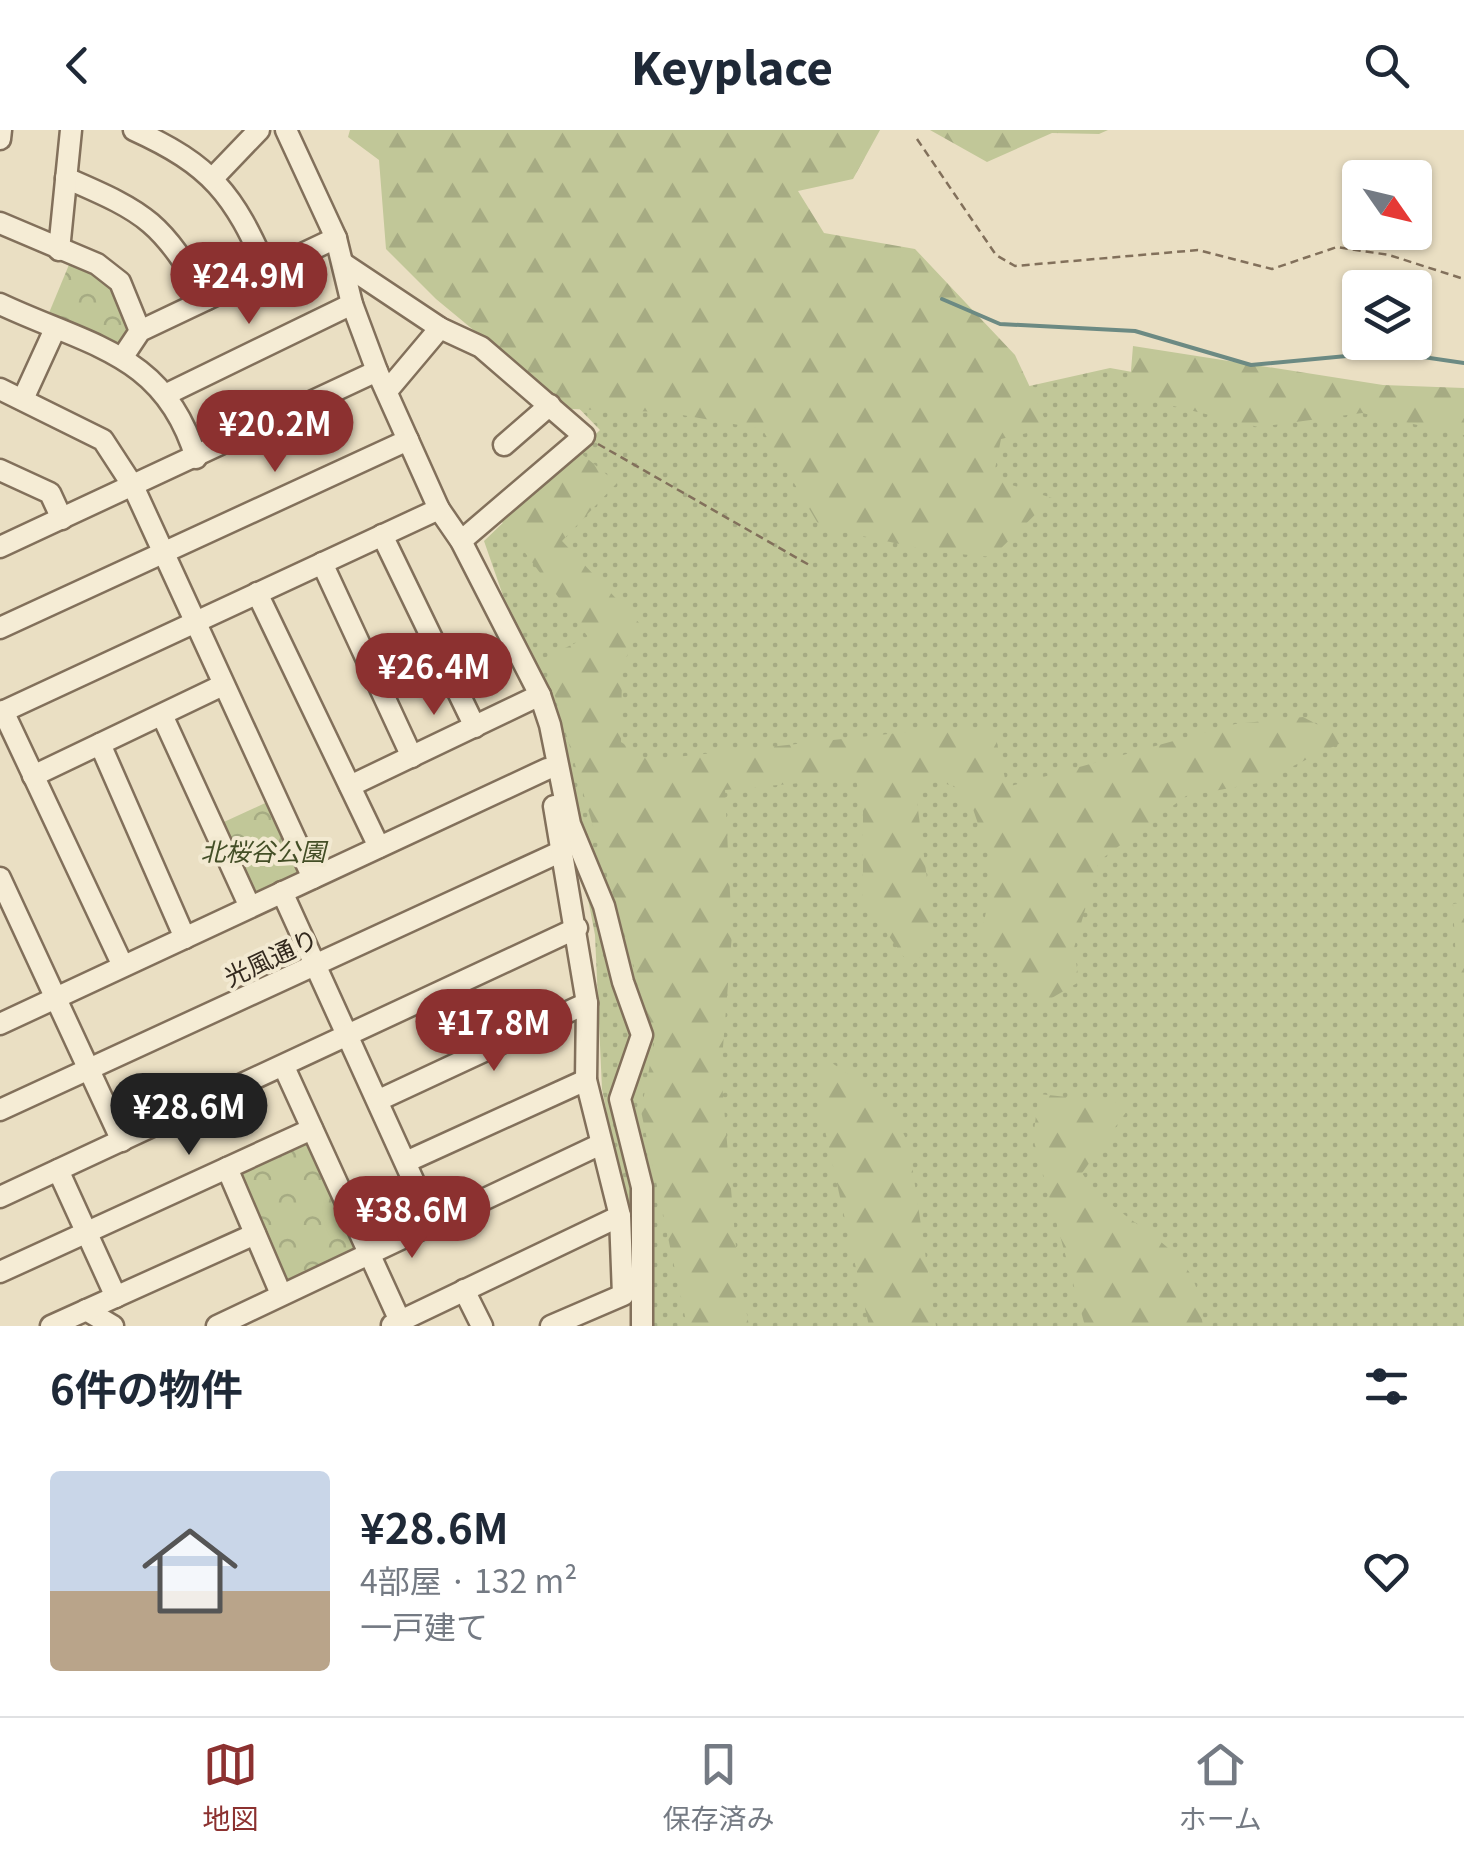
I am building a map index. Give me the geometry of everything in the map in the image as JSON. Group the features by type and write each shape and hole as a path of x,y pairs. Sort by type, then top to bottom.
{"street":[{"path":"0,140 1,130"},
{"path":"59,250 71,130"},
{"path":"134,130 172,148 213,178 247,224 267,270"},
{"path":"213,178 259,130"},
{"path":"286,130 336,238 352,304 377,371 439,509 461,542 540,695 570,824 604,906 622,982 642,1035 620,1099 642,1187 642,1326"},
{"path":"66,178 124,203 159,228 207,299"},
{"path":"0,223 98,264 120,282 140,331"},
{"path":"122,358 140,331 336,238"},
{"path":"344,264 440,328 480,347 584,436 461,542"},
{"path":"0,304 122,358 167,394 186,424 196,458"},
{"path":"167,394 352,304"},
{"path":"387,391 440,328"},
{"path":"23,399 55,330"},
{"path":"0,547 377,371"},
{"path":"0,389 103,440 133,486 313,878"},
{"path":"504,445 550,404"},
{"path":"0,628 408,440"},
{"path":"0,470 50,493 62,519"},
{"path":"124,966 2,712 439,509"},
{"path":"382,535 475,726"},
{"path":"322,563 412,757"},
{"path":"257,593 380,847"},
{"path":"33,776 223,685"},
{"path":"350,786 540,695"},
{"path":"540,695 547,769 587,1004 586,1080 620,1216 623,1294 551,1326"},
{"path":"162,714 250,907"},
{"path":"100,744 185,938"},
{"path":"0,1024 547,769"},
{"name":"光風通り","path":"0,1110 562,851"},
{"path":"0,878 122,1141"},
{"path":"282,892 408,1161 433,1224"},
{"path":"0,1197 577,928"},
{"path":"379,1100 587,1004"},
{"path":"284,1067 370,1254 394,1323 620,1216"},
{"path":"408,1161 586,1080"},
{"path":"0,1272 312,1129"},
{"path":"217,1326 601,1144"},
{"path":"226,1168 281,1294"},
{"path":"58,1170 116,1296"},
{"path":"51,1326 255,1234"},
{"path":"464,1290 482,1326"},
{"path":"86,1310 113,1326"}],"path":[{"path":"917,139 996,255 1015,266 1198,250 1272,269 1336,247 1389,255 1464,279"},
{"path":"584,436 812,566"}],"green space":[{"path":"350,130 880,130 853,179 798,191 824,233 915,249 1015,355 1049,428 1001,439 993,479 1052,498 992,557 937,552 820,527 762,429 665,412 569,409 436,299 386,249 379,160 348,137"},
{"path":"930,130 1108,130 1099,134 1052,133 987,162"},
{"path":"73,255 97,264 140,331 122,358 44,325"},
{"path":"1133,346 1383,385 1464,388 1464,435 1362,413 1258,427 1129,395"},
{"path":"526,354 1002,392 1110,368 1362,413 1464,413 1464,1326 650,1326 602,1089 595,935 562,765 484,541 600,430"},
{"path":"578,451 617,483 562,541 641,625 622,667 621,742 648,760 925,730 994,730 1007,787 1235,724 1303,717 1347,740 1258,783 1186,796 1099,861 1074,948 1079,982 1045,1002 979,947 994,871 973,809 954,786 922,778 917,802 935,940 911,967 863,900 863,802 855,778 725,790 732,934 721,1072 737,1259 749,1326 687,1326 641,1111 655,1039 544,658 588,637 499,518"},
{"name":"北桜谷公園","path":"276,798 313,878 250,907 213,827"},
{"path":"1464,902 1464,985 1457,982 1453,904"},
{"path":"826,1059 887,1100 909,1145 936,1326 869,1326 817,1095"},
{"path":"1039,1094 1132,1104 1082,1173 1109,1203 1160,1241 1188,1270 1197,1292 1203,1326 1085,1326 1033,1138"},
{"path":"312,1129 370,1254 281,1294 227,1168"}],"waterway":[{"path":"942,299 1000,324 1135,331 1251,365 1389,352 1464,363"}]}
